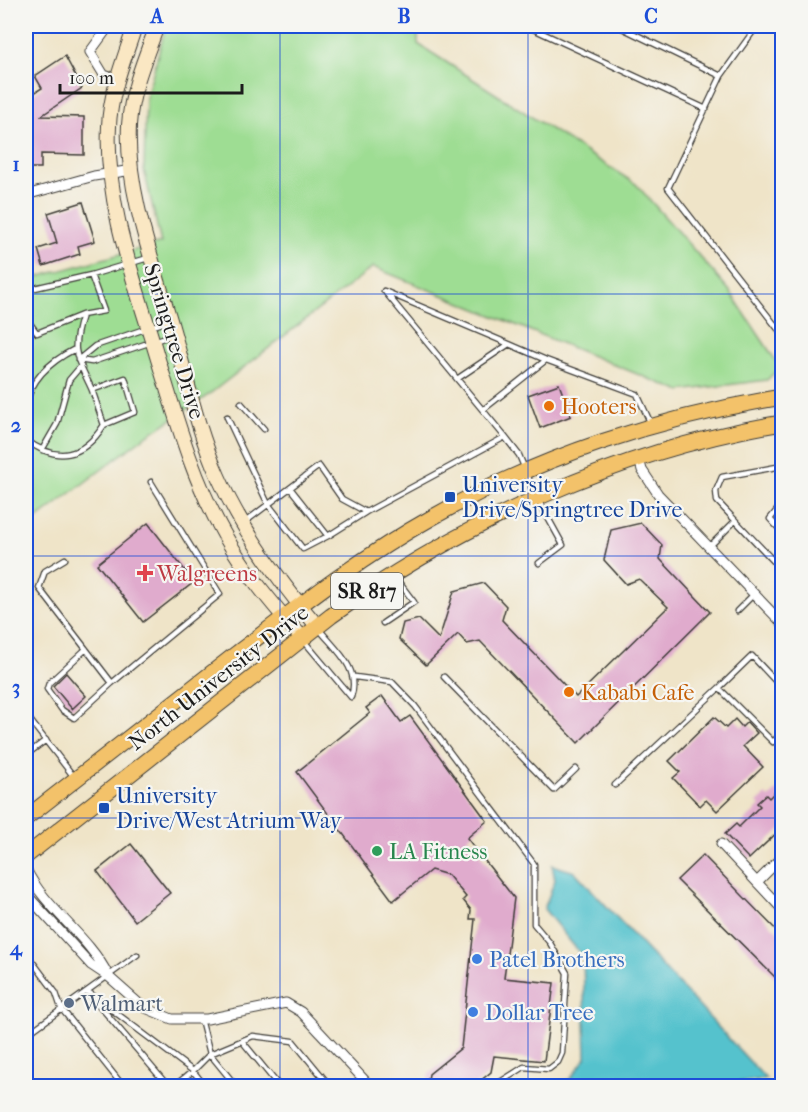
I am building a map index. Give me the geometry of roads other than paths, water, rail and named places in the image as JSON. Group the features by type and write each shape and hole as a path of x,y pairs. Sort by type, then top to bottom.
{"main road":[{"name":"North University Drive","path":"26,818 299,605 380,548 434,516 492,486 652,426 720,408 783,397"},
{"name":"North University Drive","path":"26,856 365,592 455,539 537,498 639,459 744,430 783,423"},
{"path":"26,827 49,799"}],"street":[{"path":"109,26 90,52 104,75 118,80"},
{"name":"Springtree Drive","path":"135,26 118,80 109,124 116,213 130,266 183,441 203,491 224,535 248,571 303,639"},
{"name":"Springtree Drive","path":"156,26 136,84 129,126 132,170 150,257 175,334 201,431 218,476 243,524 299,605 318,627"},
{"path":"26,195 132,170"},
{"path":"639,459 642,470 658,494 783,623"},
{"path":"720,844 783,909"},
{"path":"757,882 783,857"},
{"path":"26,869 45,896 99,957 109,977"},
{"path":"26,894 91,965 109,977 143,1008 172,1019 201,1019 286,1003 301,1012 370,1086"}],"lane":[{"path":"527,26 706,109"},
{"path":"618,26 721,76"},
{"path":"757,26 721,76 668,188 783,334"},
{"path":"774,26 783,27"},
{"path":"26,290 130,266 150,257"},
{"path":"26,318 37,333 82,315 104,311 90,275"},
{"path":"539,563 563,545 537,498 519,455 484,409 384,291 546,360 637,394 652,426"},
{"path":"82,315 74,343 75,349 104,425"},
{"path":"78,360 95,346 170,320"},
{"path":"78,360 92,362 175,334"},
{"path":"457,379 509,344"},
{"path":"26,405 34,383 42,373 51,363 75,349"},
{"path":"484,409 546,360"},
{"path":"42,450 57,424 69,380 81,366"},
{"path":"26,440 42,450 58,455 70,455 88,445 104,425 135,412 124,378 92,390"},
{"path":"241,403 264,429"},
{"path":"227,417 268,504 303,549 366,512 505,437"},
{"path":"243,524 319,466 342,499 366,512"},
{"path":"783,466 722,477 716,491 717,501 783,570"},
{"path":"86,649 49,683 47,689 62,710 74,718 112,683 220,594 151,482"},
{"path":"290,488 328,536"},
{"path":"783,504 770,519 783,532"},
{"path":"709,547 735,521"},
{"path":"65,559 45,571 39,588 112,683"},
{"path":"383,623 414,602 393,575"},
{"path":"737,611 754,594"},
{"path":"318,627 355,677 392,682 415,706 534,864 534,924 550,943 567,973 562,1053 558,1062 549,1070 524,1067 494,1086"},
{"path":"303,639 351,697 355,677"},
{"path":"615,785 752,656 783,688"},
{"path":"444,676 554,790 576,769"},
{"path":"719,687 773,742 783,733"},
{"path":"26,715 75,779"},
{"path":"26,755 46,740"},
{"path":"26,952 56,993 61,1008 123,1086"},
{"path":"26,1035 137,955"},
{"path":"87,991 193,1071 205,1086"},
{"path":"87,991 168,1086"},
{"path":"201,1019 210,1054 236,1086"},
{"path":"174,1086 210,1054 253,1036 294,1041 330,1086"},
{"path":"242,1041 279,1086"}],"water":[{"path":"552,865 575,872 766,1079 705,1086 518,1086 569,1080 586,1058 583,957 544,909 555,880"}],"place":[{"name":"Hooters","path":"549,406"},
{"name":"University Drive/Springtree Drive","path":"450,497"},
{"name":"Walgreens","path":"145,573"},
{"name":"Kababi Cafe","path":"569,692"},
{"name":"University Drive/West Atrium Way","path":"104,808"},
{"name":"LA Fitness","path":"377,851"},
{"name":"Patel Brothers","path":"477,959"},
{"name":"Walmart","path":"69,1003"},
{"name":"Dollar Tree","path":"473,1012"}]}
